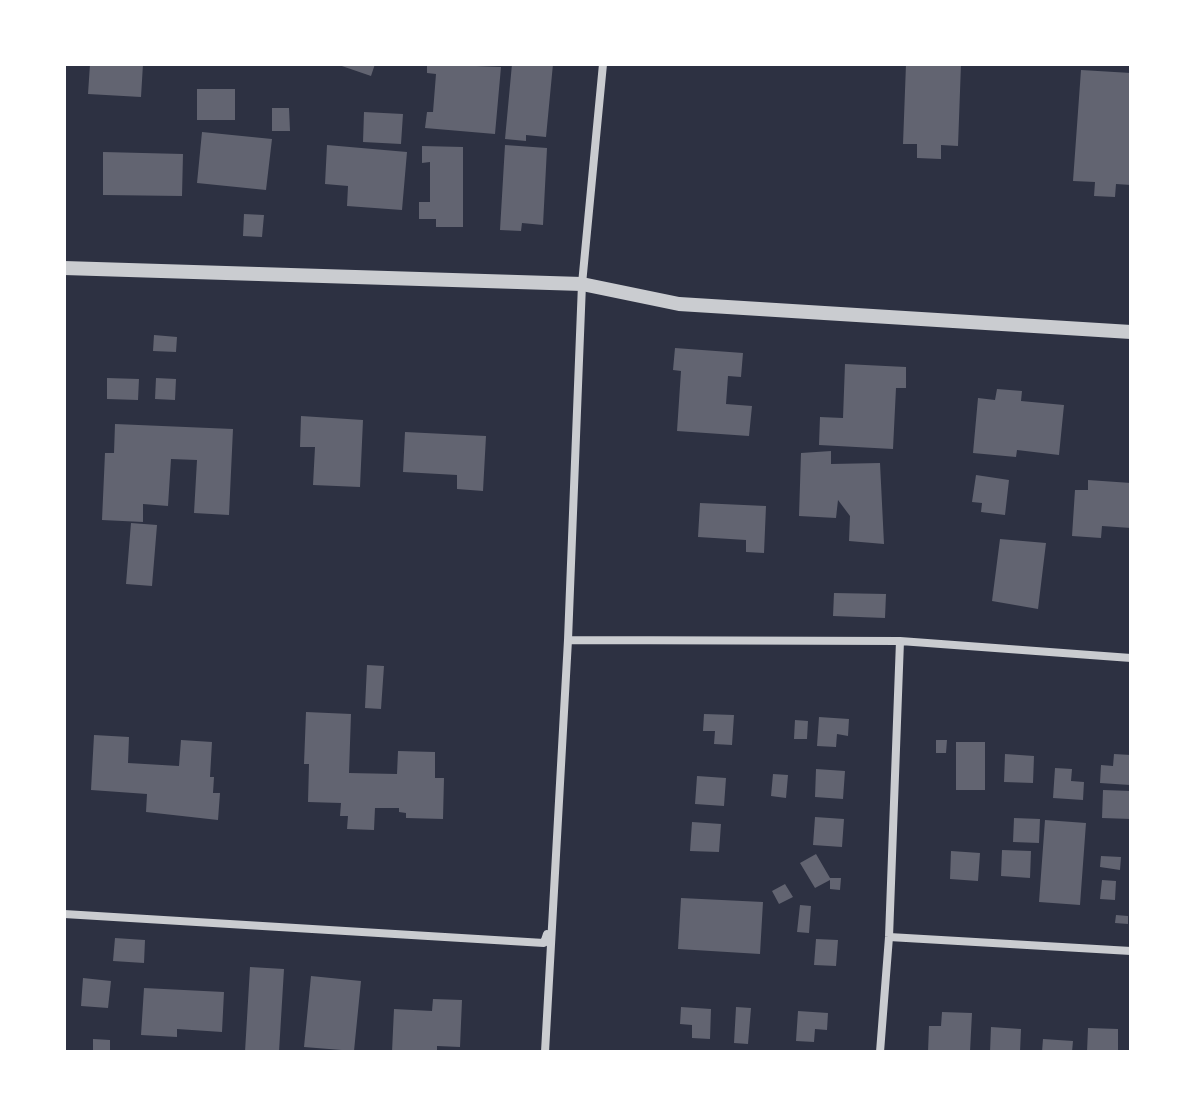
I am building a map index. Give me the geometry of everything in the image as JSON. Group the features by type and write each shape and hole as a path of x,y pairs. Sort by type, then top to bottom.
{"street":[{"path":"545,1052 568,640 582,284 603,64"},
{"path":"64,268 582,284 679,304 1131,332"},
{"path":"568,640 900,641 1131,658"},
{"path":"880,1052 889,937 900,641"},
{"path":"64,914 544,943 551,918"},
{"path":"889,937 1131,951"}],"building":[{"path":"90,64 143,64 141,97 88,94"},
{"path":"336,64 375,64 371,76"},
{"path":"427,64 501,67 495,134 425,128 427,112 433,112 436,74 427,73"},
{"path":"512,64 553,64 546,137 526,135 526,141 505,139"},
{"path":"906,64 961,64 958,146 941,145 941,159 917,158 917,144 903,144"},
{"path":"1081,70 1131,73 1131,185 1116,184 1115,197 1094,196 1095,182 1073,181"},
{"path":"197,89 235,89 235,120 197,120"},
{"path":"272,108 289,108 290,131 272,131"},
{"path":"364,112 403,114 401,144 363,142"},
{"path":"202,132 272,139 266,190 197,183"},
{"path":"327,145 407,152 402,210 347,206 348,186 325,184"},
{"path":"505,145 547,148 543,225 522,223 521,231 500,230"},
{"path":"422,146 463,147 463,227 436,227 436,219 419,219 419,202 430,202 430,162 422,163"},
{"path":"103,152 183,154 182,196 103,195"},
{"path":"244,214 264,215 262,237 243,236"},
{"path":"154,335 177,337 176,352 153,351"},
{"path":"675,348 743,353 741,377 728,376 726,404 752,406 749,436 677,431 681,371 673,370"},
{"path":"845,364 906,367 906,388 896,388 893,449 819,445 820,417 843,418"},
{"path":"107,378 139,379 138,400 107,399"},
{"path":"156,378 176,379 175,400 155,399"},
{"path":"997,389 1022,391 1021,401 1064,405 1059,455 1017,450 1016,457 973,453 978,398 995,400"},
{"path":"301,416 363,420 360,487 313,485 315,447 300,447"},
{"path":"115,424 233,429 229,515 194,513 197,460 171,459 168,506 143,504 143,522 102,520 105,453 114,453"},
{"path":"405,432 486,436 483,491 457,489 457,475 403,472"},
{"path":"831,451 831,464 880,463 884,544 849,541 850,516 838,500 836,518 799,516 801,453"},
{"path":"976,475 1009,480 1005,515 981,512 982,503 972,502"},
{"path":"1088,480 1131,483 1131,528 1102,526 1101,538 1072,536 1075,490 1088,490"},
{"path":"700,503 766,506 764,553 746,552 746,540 698,537"},
{"path":"131,523 157,525 152,586 126,584"},
{"path":"1000,539 1046,543 1038,609 992,601"},
{"path":"834,593 886,594 885,618 833,616"},
{"path":"367,665 384,666 381,709 365,708"},
{"path":"306,712 351,714 349,773 397,774 398,751 435,752 435,778 444,778 443,819 406,818 406,813 399,812 399,808 375,808 374,830 347,829 348,816 340,816 341,803 308,802 309,764 304,764"},
{"path":"704,714 734,715 732,745 714,744 715,731 703,731"},
{"path":"819,717 849,719 848,736 837,734 836,747 817,746"},
{"path":"795,720 808,721 807,739 794,739"},
{"path":"94,735 129,737 128,763 179,766 181,740 212,742 210,777 214,777 213,793 220,793 218,820 146,812 147,794 91,790"},
{"path":"936,740 947,740 946,753 936,753"},
{"path":"956,742 985,742 985,790 956,790"},
{"path":"1005,754 1034,756 1033,783 1004,782"},
{"path":"1114,754 1131,755 1130,785 1100,783 1101,765 1113,766"},
{"path":"1055,768 1072,769 1071,781 1084,782 1083,800 1053,798"},
{"path":"816,769 845,771 843,799 815,797"},
{"path":"773,774 788,775 786,798 771,796"},
{"path":"697,776 726,778 724,806 695,804"},
{"path":"1103,790 1131,791 1131,819 1102,818"},
{"path":"815,817 844,819 842,847 813,845"},
{"path":"1014,818 1040,819 1039,843 1013,842"},
{"path":"1045,820 1086,823 1080,905 1039,902"},
{"path":"692,822 721,824 719,852 690,851"},
{"path":"1002,850 1031,851 1030,878 1001,876"},
{"path":"951,851 980,853 978,881 950,879"},
{"path":"816,854 830,878 841,878 840,890 830,889 830,880 815,888 800,863"},
{"path":"1101,856 1121,857 1120,870 1100,867"},
{"path":"1102,880 1116,881 1115,900 1100,899"},
{"path":"785,884 793,897 779,904 772,891"},
{"path":"681,898 763,902 760,954 678,949"},
{"path":"800,905 811,906 809,933 797,932"},
{"path":"1116,915 1128,916 1128,924 1115,923"},
{"path":"115,938 145,940 144,963 113,961"},
{"path":"816,939 838,940 836,966 814,965"},
{"path":"250,967 284,969 279,1052 245,1052"},
{"path":"311,976 361,981 354,1051 304,1047"},
{"path":"83,978 111,981 108,1008 81,1006"},
{"path":"144,988 224,992 222,1032 177,1029 177,1037 141,1035"},
{"path":"433,999 462,1000 460,1047 437,1046 437,1052 392,1052 394,1009 432,1011"},
{"path":"681,1007 711,1009 710,1039 692,1038 692,1025 680,1024"},
{"path":"736,1007 751,1008 748,1044 734,1043"},
{"path":"798,1011 828,1013 827,1030 815,1029 814,1042 796,1041"},
{"path":"942,1012 972,1013 970,1052 928,1052 929,1026 941,1026"},
{"path":"991,1027 1021,1029 1020,1052 990,1052"},
{"path":"1088,1028 1118,1029 1118,1052 1087,1052"},
{"path":"93,1039 110,1040 110,1052 93,1052"},
{"path":"1043,1039 1073,1041 1072,1052 1042,1052"}]}
